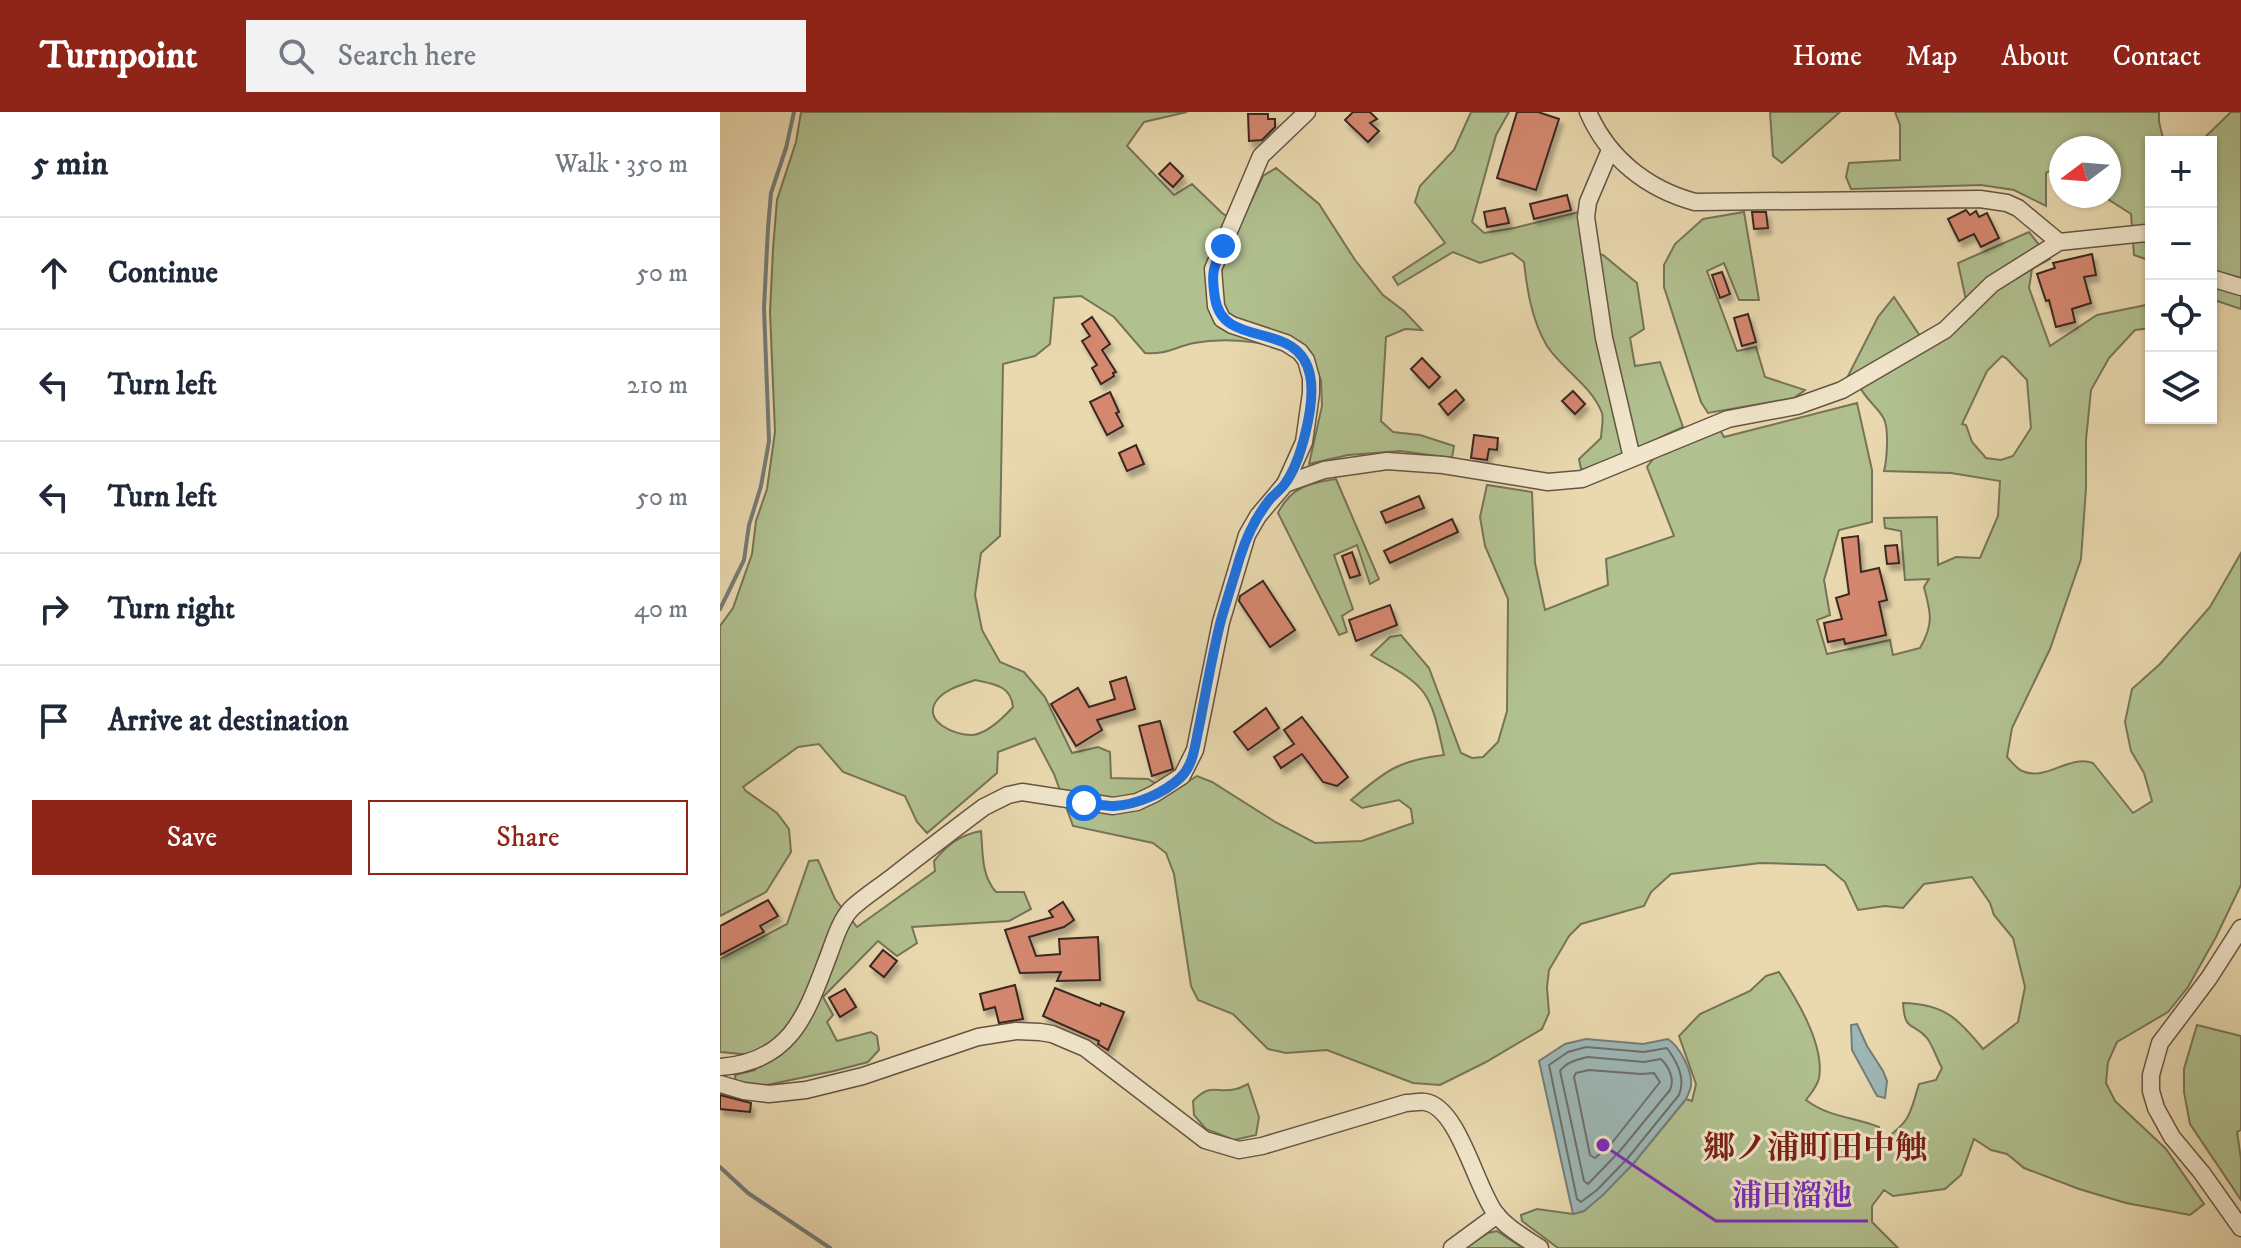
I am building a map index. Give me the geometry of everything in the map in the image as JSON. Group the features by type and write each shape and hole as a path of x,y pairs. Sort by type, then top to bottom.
{"street":[{"path":"720,1067 741,1065 780,1047 798,1025 811,1001 850,910 984,807 1022,792 1113,806 1137,802 1182,776 1195,750 1221,622 1247,535 1258,516 1285,484 1304,442 1311,393 1311,378 1306,360 1300,352 1286,343 1222,319 1216,306 1213,269 1261,156 1307,112"},
{"path":"1588,112 1610,150 1622,163 1640,177 1679,198 1695,202 1980,199 2018,208 2059,242"},
{"path":"1610,150 1588,202 1586,217 1604,338 1632,458"},
{"path":"1285,484 1324,470 1387,461 1443,465 1548,482 1582,479 1728,419 1797,406 1842,390 1945,330 1992,284 2059,242 2145,233"},
{"path":"2217,280 2241,287"},
{"path":"2241,928 2209,978 2160,1043 2151,1075 2151,1091 2167,1127 2241,1228"},
{"path":"720,1084 769,1094 806,1090 863,1076 978,1037 1016,1031 1052,1034 1085,1048 1205,1140 1229,1149 1262,1146 1406,1103 1424,1101 1434,1105 1452,1125 1497,1215 1540,1248"},
{"path":"1452,1248 1497,1215"}],"green space":[{"path":"801,112 1187,112 1144,122 1127,146 1174,195 1192,184 1222,213 1240,225 1263,176 1276,168 1319,204 1355,260 1383,295 1422,330 1405,329 1386,337 1381,421 1393,432 1420,435 1454,446 1452,458 1401,451 1348,455 1309,464 1322,406 1321,381 1312,356 1268,345 1224,340 1145,353 1114,317 1081,296 1054,298 1050,344 1035,356 1003,364 1000,536 981,553 975,595 982,630 1000,662 1024,672 1045,697 1072,753 1098,747 1110,752 1111,778 1148,779 1171,792 1197,776 1315,843 1362,841 1413,823 1411,809 1399,800 1362,808 1351,800 1393,768 1444,755 1434,715 1424,693 1406,676 1371,655 1390,637 1401,635 1429,668 1461,753 1472,758 1483,757 1498,742 1507,711 1508,599 1485,546 1480,517 1487,485 1532,492 1535,563 1545,610 1608,585 1606,559 1674,536 1647,467 1657,454 1720,430 1724,437 1857,403 1872,470 1872,522 1839,530 1824,580 1830,615 1817,620 1827,654 1890,640 1893,655 1920,648 1929,625 1930,611 1924,587 1929,579 1905,580 1901,531 1885,528 1884,518 1937,517 1938,565 1956,557 1980,558 1998,516 2000,481 1951,473 1884,471 1886,424 1860,387 1969,314 1958,263 2029,232 2050,259 2032,269 2029,288 2050,346 2097,315 2145,305 2145,329 2135,330 2109,358 2091,390 2081,559 2050,649 2012,728 2007,757 2020,770 2031,773 2049,771 2075,762 2093,763 2133,813 2152,801 2144,773 2131,751 2125,722 2132,689 2160,664 2210,607 2241,553 2241,885 2188,987 2168,1012 2117,1042 2108,1062 2106,1083 2115,1101 2166,1149 2204,1204 2190,1215 2126,1203 2024,1168 2007,1154 1991,1150 1974,1139 1961,1175 1945,1189 1893,1196 1884,1190 1872,1206 1872,1222 1898,1248 1558,1248 1522,1221 1521,1215 1537,1209 1573,1214 1584,1211 1633,1164 1686,1099 1692,1101 1696,1084 1679,1036 1700,1014 1750,991 1766,976 1779,972 1808,1022 1818,1051 1819,1078 1806,1100 1833,1114 1879,1127 1883,1141 1908,1116 1919,1084 1936,1080 1942,1068 1927,1038 1905,1019 1903,1003 1929,1006 1949,1015 1983,1049 2018,1022 2025,987 2013,938 1994,915 1990,903 1972,877 1924,884 1903,908 1885,906 1858,910 1845,882 1825,865 1760,863 1671,874 1651,892 1644,906 1581,924 1569,936 1549,970 1549,1013 1542,1029 1440,1085 1413,1083 1327,1050 1286,1053 1268,1049 1233,1014 1198,1000 1191,986 1174,874 1166,853 1153,843 1073,826 1054,774 1035,738 998,752 997,773 927,833 917,822 905,796 843,772 819,744 798,747 743,787 777,813 789,829 791,852 766,892 720,916 720,626 733,608 752,554 756,521 767,489 775,432 770,312 777,200 796,142","holes":["2002,356 2027,380 2031,428 2013,456 2001,460 1986,458 1972,442 1966,425 1962,424 1987,371","975,680 994,684 1009,694 1013,707 979,734 966,735 949,730 933,714 937,700 949,690"]},
{"path":"1471,112 1509,112 1496,135 1472,222 1484,233 1579,212 1585,252 1603,255 1637,283 1644,329 1630,338 1635,366 1660,362 1683,427 1590,470 1581,469 1579,459 1601,438 1602,413 1591,394 1547,346 1531,305 1524,262 1512,253 1480,263 1453,252 1398,285 1393,277 1445,243 1415,202 1420,186 1454,150"},
{"path":"1770,112 1840,112 1782,163 1773,156"},
{"path":"1895,112 2159,112 2162,136 2145,136 2145,259 2134,255 2131,214 2121,208 2121,136 2049,136 2046,206 2014,190 1981,185 1851,189 1846,177 1849,163 1900,160 1900,125"},
{"path":"2231,112 2241,112 2241,309 2217,301 2217,136 2206,136"},
{"path":"1744,212 1759,300 1739,300 1724,263 1707,271 1737,351 1756,347 1765,377 1805,390 1794,398 1708,413 1701,402 1664,287 1664,265 1675,244 1703,219"},
{"path":"1894,297 1920,336 1854,376 1848,376 1878,317"},
{"path":"1336,479 1379,579 1370,584 1357,545 1334,555 1353,609 1342,616 1347,632 1339,635 1278,513 1295,492 1317,482"},
{"path":"981,831 984,863 991,885 996,892 1024,892 1031,909 1009,921 912,927 917,943 897,956 878,941 823,997 833,1015 827,1022 837,1041 871,1032 877,1036 879,1050 868,1062 762,1086 736,1084 735,1075 755,1070 751,1055 720,1052 720,959 787,924 809,861 818,860 835,899 857,927 935,871 934,861 949,846 960,838"},
{"path":"2197,1025 2241,1036 2241,1130 2237,1132 2241,1159 2241,1200 2190,1124 2184,1092 2184,1069"},
{"path":"1248,1084 1259,1117 1256,1135 1234,1140 1206,1129 1194,1115 1193,1101 1204,1092 1236,1089"},
{"path":"1497,1231 1523,1248 1465,1248 1488,1233"}],"water":[{"path":"1857,1024 1887,1081 1885,1098 1877,1096 1852,1050 1851,1025"},
{"path":"1586,1039 1643,1044 1668,1039 1685,1060 1691,1086 1686,1099 1633,1164 1584,1211 1573,1214 1539,1061 1565,1044"}],"building":[{"path":"1353,112 1370,112 1377,119 1370,123 1379,131 1368,142 1345,120"},
{"path":"1517,112 1538,112 1559,119 1536,190 1497,178"},
{"path":"1248,114 1268,114 1268,119 1275,119 1275,127 1262,140 1249,141"},
{"path":"1170,163 1183,176 1173,187 1159,174"},
{"path":"1567,195 1571,210 1534,219 1530,204"},
{"path":"1505,208 1509,223 1487,227 1484,212"},
{"path":"1966,210 1970,215 1976,211 1979,217 1987,213 1999,238 1981,247 1974,234 1959,241 1948,219"},
{"path":"1752,212 1766,212 1768,228 1754,229"},
{"path":"2092,254 2096,275 2084,277 2091,303 2072,309 2075,322 2056,327 2049,300 2046,301 2037,274 2055,268 2053,263"},
{"path":"1722,272 1730,294 1720,298 1712,275"},
{"path":"1748,314 1756,342 1742,346 1734,318"},
{"path":"1092,317 1110,344 1102,350 1116,372 1101,384 1092,368 1097,365 1082,341 1090,336 1082,324"},
{"path":"1422,358 1440,377 1429,388 1411,369"},
{"path":"1456,390 1464,400 1448,415 1439,404"},
{"path":"1573,391 1585,404 1575,414 1562,401"},
{"path":"1110,392 1123,426 1107,435 1090,402"},
{"path":"1474,435 1498,438 1497,450 1489,449 1487,460 1471,458"},
{"path":"1136,445 1144,464 1127,471 1119,453"},
{"path":"1419,496 1424,508 1386,523 1381,512"},
{"path":"1452,519 1458,532 1390,563 1384,551"},
{"path":"1858,536 1861,572 1879,568 1887,600 1879,602 1886,635 1845,644 1844,639 1828,642 1824,623 1842,619 1836,598 1849,594 1842,538"},
{"path":"1897,545 1899,563 1887,564 1885,546"},
{"path":"1352,552 1360,575 1350,578 1342,556"},
{"path":"1263,581 1295,630 1270,647 1239,601 1240,596"},
{"path":"1390,605 1397,625 1356,641 1349,620"},
{"path":"1126,677 1135,709 1097,720 1102,730 1076,746 1051,704 1078,688 1089,707 1115,699 1110,682"},
{"path":"1266,708 1279,728 1248,750 1234,732"},
{"path":"1302,717 1348,777 1337,786 1323,782 1302,754 1281,768 1274,757 1294,744 1284,730"},
{"path":"1160,721 1173,769 1152,776 1139,726"},
{"path":"768,900 778,916 760,926 764,932 720,955 720,926"},
{"path":"1063,902 1074,920 1064,927 1029,937 1036,956 1060,954 1059,939 1098,937 1100,980 1057,981 1061,972 1020,973 1005,930 1053,917 1049,911"},
{"path":"883,950 897,961 884,977 870,966"},
{"path":"1015,985 1023,1019 999,1023 995,1007 984,1010 980,994"},
{"path":"1055,988 1124,1012 1108,1050 1098,1044 1099,1041 1043,1016"},
{"path":"845,989 856,1007 840,1017 829,998"},
{"path":"720,1095 751,1103 750,1112 720,1109"}],"waterway":[{"path":"720,609 744,560 769,441 764,308 768,228 771,193 794,112"},
{"path":"720,1167 748,1193 830,1248"}],"place":[{"name":"浦田溜池","path":"1603,1145"}],"district":[{"name":"郷ノ浦町田中触","path":"1815,1147"}],"route":[{"path":"1084,803 1113,806 1137,802 1182,776 1195,750 1221,622 1247,535 1258,516 1285,484 1304,442 1311,393 1306,360 1286,343 1222,319 1216,306 1213,269 1223,246"}]}
